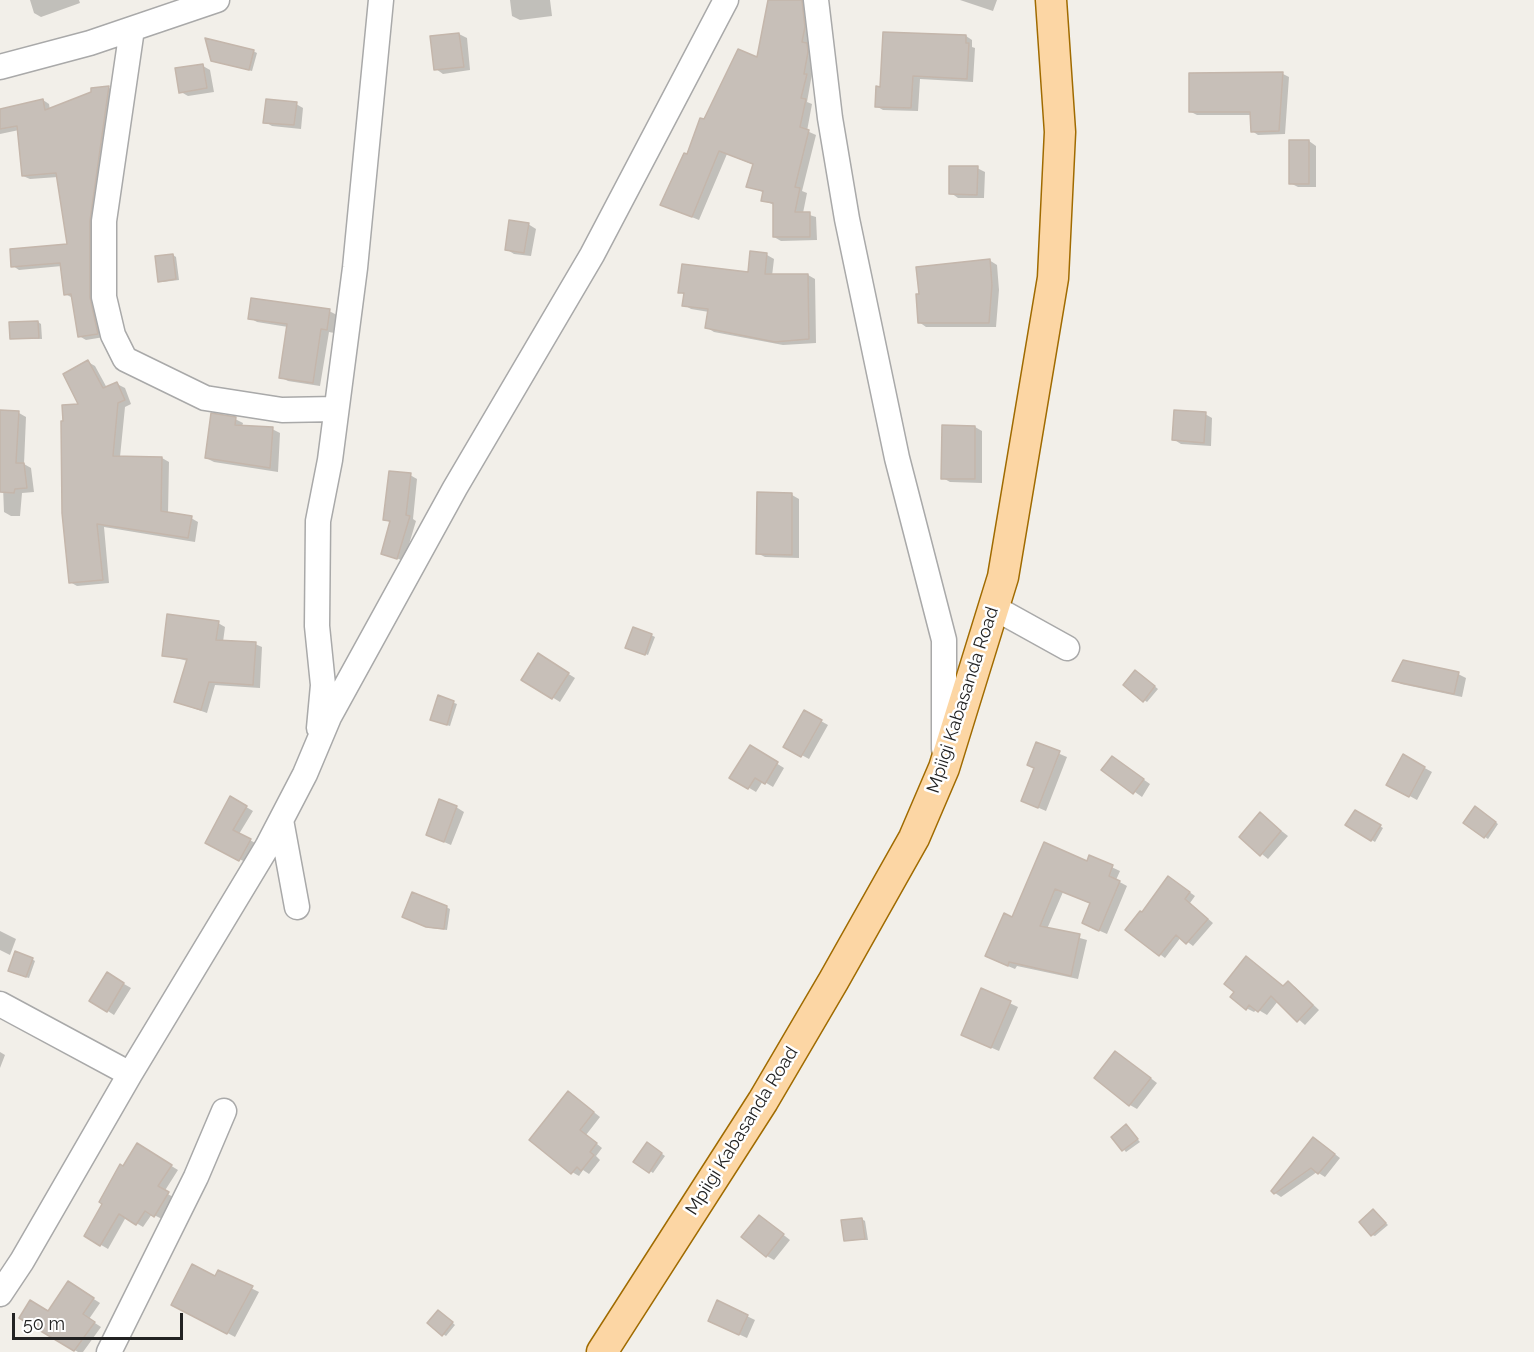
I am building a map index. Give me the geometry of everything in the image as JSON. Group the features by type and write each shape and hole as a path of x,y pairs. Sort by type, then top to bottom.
{"main road":[{"name":"Mpiigi Kabasanda Road","path":"602,1352 762,1101 828,990 914,838 944,768 1003,577 1053,278 1060,132 1051,0"}],"street":[{"path":"0,67 90,43 217,0"},
{"path":"318,740 323,685 317,626 318,521 356,268 381,0"},
{"path":"0,1294 22,1261 281,820 305,774 318,740 455,488 592,255 726,0"},
{"path":"816,0 830,118 847,219 897,458 944,640 944,768"},
{"path":"132,29 104,221 104,297 114,336 125,359 205,398 282,410 336,409"},
{"path":"993,607 1067,648"},
{"path":"281,820 297,907"},
{"path":"0,1004 130,1074"},
{"path":"109,1352 196,1177 224,1111"}],"building":[{"path":"768,0 802,0 805,27 802,42 807,43 808,52 804,74 807,74 801,98 806,99 800,127 809,130 795,187 800,188 795,212 810,212 810,237 773,237 773,203 761,201 763,191 746,187 753,164 719,151 692,217 660,205 684,153 687,154 700,118 704,119 738,49 757,57"},
{"path":"883,32 966,35 966,43 969,43 967,79 913,76 911,108 875,107 876,86 880,87"},
{"path":"459,33 464,67 434,70 430,36"},
{"path":"205,38 254,50 249,70 211,61"},
{"path":"203,64 207,88 179,93 175,68"},
{"path":"1283,72 1279,131 1251,132 1250,112 1189,112 1189,73"},
{"path":"109,86 90,221 90,297 98,334 78,337 71,294 64,295 60,263 11,267 10,249 67,244 56,173 22,176 17,126 0,129 0,109 43,99 45,110 91,92 91,88"},
{"path":"266,99 297,102 294,125 263,123"},
{"path":"1289,140 1309,140 1309,184 1289,184"},
{"path":"949,166 978,166 977,195 949,194"},
{"path":"509,220 529,223 524,253 505,250"},
{"path":"750,251 767,253 765,274 808,274 809,339 775,342 705,328 708,309 682,306 684,293 678,293 682,264 748,272"},
{"path":"173,254 176,279 158,282 155,256"},
{"path":"990,259 992,285 989,323 918,323 916,294 919,294 916,267"},
{"path":"251,298 330,309 327,330 321,329 313,383 279,378 287,324 248,319"},
{"path":"38,321 39,338 10,339 9,322"},
{"path":"88,360 103,388 117,382 125,400 118,403 113,456 162,457 161,511 192,516 188,538 97,524 103,580 69,583 62,513 61,421 63,421 62,405 78,404 63,374"},
{"path":"0,410 19,411 16,463 24,463 27,488 15,489 14,493 0,492"},
{"path":"1174,410 1206,412 1204,443 1172,440"},
{"path":"211,413 236,417 235,425 273,427 270,468 205,458"},
{"path":"942,425 975,426 975,479 941,479"},
{"path":"389,471 411,473 406,515 410,516 397,559 381,554 390,521 383,520"},
{"path":"757,492 792,493 792,555 756,554"},
{"path":"167,614 219,621 216,640 256,642 253,685 209,682 201,710 174,702 187,659 162,656"},
{"path":"633,627 652,634 645,655 625,648"},
{"path":"538,653 569,673 552,699 521,680"},
{"path":"1403,660 1459,672 1454,694 1392,681"},
{"path":"1135,670 1155,686 1143,702 1123,685"},
{"path":"438,695 454,701 447,725 430,720"},
{"path":"804,710 822,720 801,757 783,747"},
{"path":"1036,742 1060,751 1038,808 1021,801 1034,768 1027,765"},
{"path":"750,745 778,762 765,784 755,778 748,789 729,778"},
{"path":"1403,754 1425,767 1409,797 1386,785"},
{"path":"1112,756 1144,779 1133,794 1101,770"},
{"path":"230,796 247,806 233,830 251,839 239,861 205,843"},
{"path":"439,799 457,806 444,842 426,835"},
{"path":"1475,806 1496,822 1484,838 1463,823"},
{"path":"1355,810 1381,825 1371,841 1345,825"},
{"path":"1260,812 1281,831 1260,856 1239,837"},
{"path":"1044,842 1087,861 1089,855 1113,865 1109,876 1120,881 1099,931 1082,923 1090,903 1055,889 1040,926 1080,934 1071,976 1009,962 1008,966 985,956 1004,913 1012,917"},
{"path":"1168,876 1190,892 1185,899 1208,919 1186,944 1176,935 1159,956 1125,930 1140,911 1142,912"},
{"path":"412,892 447,906 444,929 426,927 402,917"},
{"path":"15,951 33,958 26,977 8,971"},
{"path":"1246,956 1283,986 1288,981 1313,1005 1297,1022 1271,996 1258,1012 1249,1005 1246,1010 1230,997 1234,992 1224,984"},
{"path":"107,972 124,983 107,1012 89,1001"},
{"path":"981,988 1011,1001 991,1048 961,1035"},
{"path":"1115,1051 1151,1078 1129,1106 1094,1078"},
{"path":"568,1091 594,1112 580,1130 597,1143 590,1152 594,1155 581,1171 577,1167 571,1174 529,1140"},
{"path":"1126,1124 1138,1139 1122,1151 1111,1137"},
{"path":"1313,1137 1335,1154 1318,1174 1311,1168 1274,1194 1271,1191"},
{"path":"647,1142 662,1153 649,1173 633,1162"},
{"path":"137,1143 172,1165 158,1186 169,1192 154,1217 145,1211 136,1225 119,1214 100,1246 84,1236 120,1164 123,1166"},
{"path":"1373,1209 1386,1223 1371,1236 1359,1222"},
{"path":"759,1215 784,1234 766,1257 741,1237"},
{"path":"862,1218 865,1239 844,1241 841,1220"},
{"path":"192,1264 215,1276 218,1270 253,1286 227,1334 171,1305"},
{"path":"68,1281 94,1298 83,1314 95,1322 74,1351 19,1318 30,1300 48,1311"},
{"path":"717,1300 748,1315 739,1335 708,1321"},
{"path":"438,1310 453,1322 442,1336 427,1323"}]}
